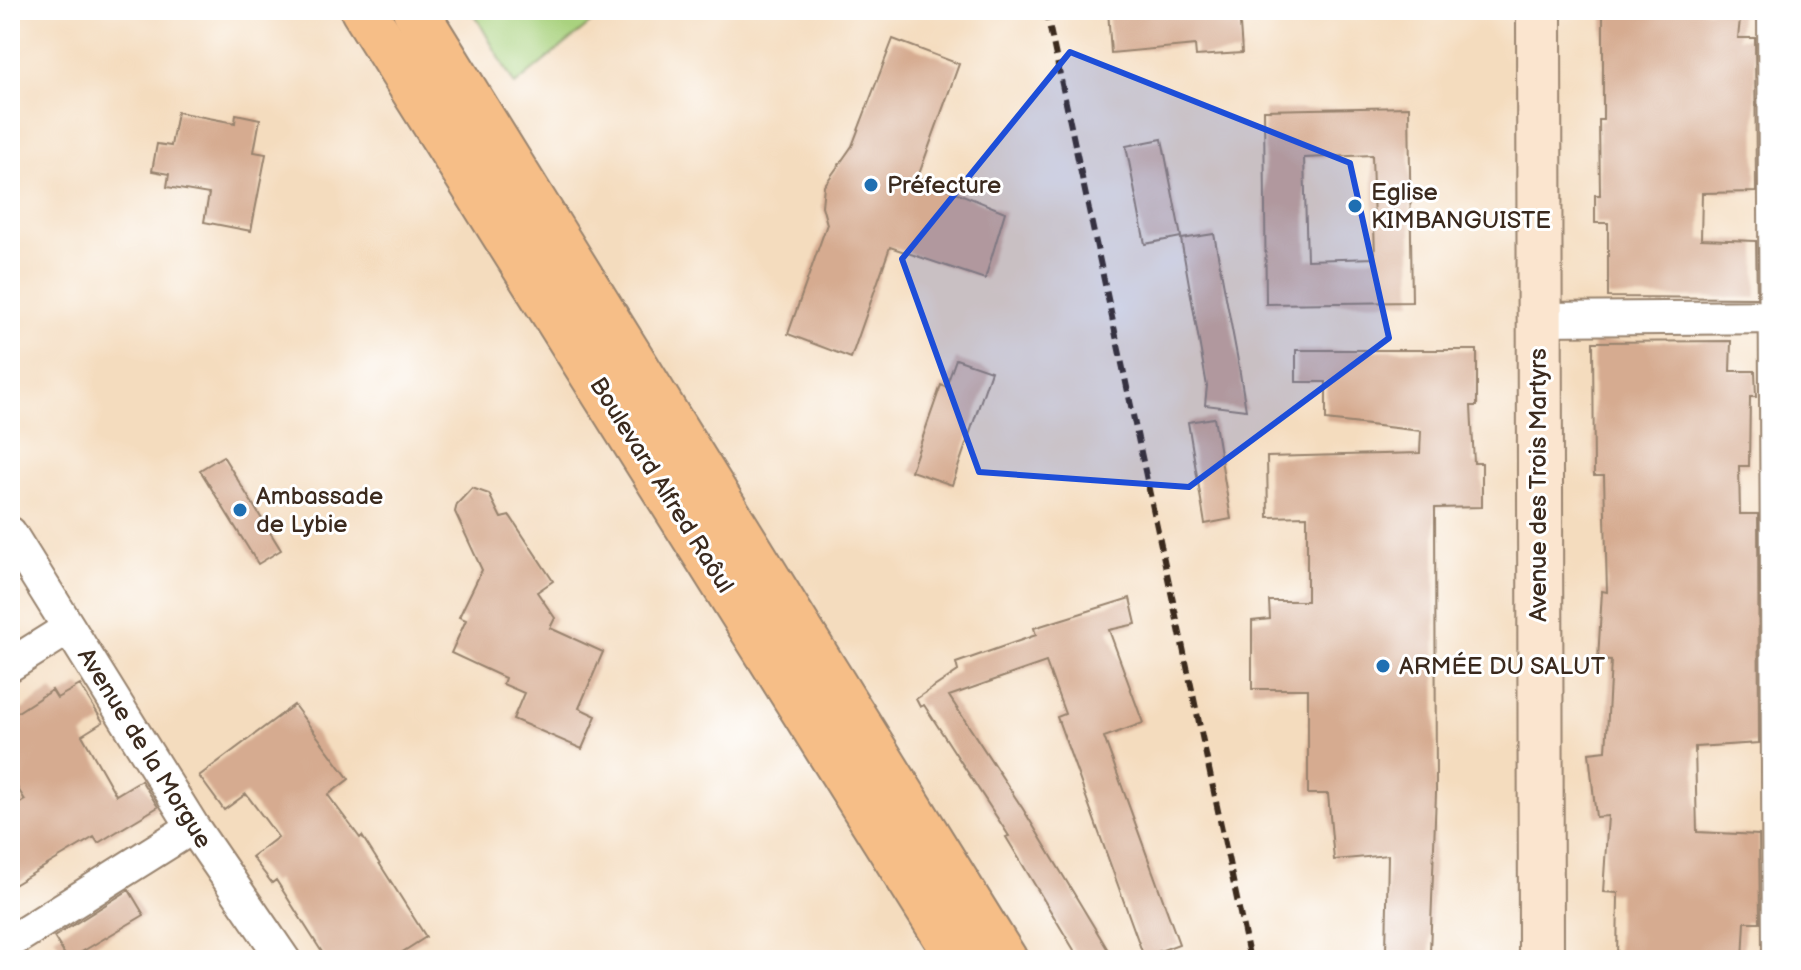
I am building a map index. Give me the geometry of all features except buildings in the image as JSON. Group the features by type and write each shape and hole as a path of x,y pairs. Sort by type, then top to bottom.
{"main road":[{"name":"Boulevard Alfred Raôul","path":"363,10 960,960"},
{"path":"415,10 1005,960"},
{"name":"Avenue des Trois Martyrs","path":"1539,10 1541,960"}],"street":[{"path":"1774,10 1784,318 1779,960"},
{"path":"1538,319 1784,318"},
{"name":"Avenue de la Morgue","path":"10,533 193,827 284,960"},
{"path":"10,665 69,628"},
{"path":"10,942 193,827"}],"highlighted area":[{"path":"1070,52 1350,163 1389,338 1189,487 979,472 902,259"}],"green space":[{"path":"472,10 607,10 515,85"}],"railway":[{"path":"1046,10 1250,960"}],"place":[{"name":"Préfecture","path":"871,185"},
{"name":"Eglise KIMBANGUISTE","path":"1355,206"},
{"name":"Ambassade de Lybie","path":"240,510"},
{"name":"ARMÉE DU SALUT","path":"1383,666"}]}
